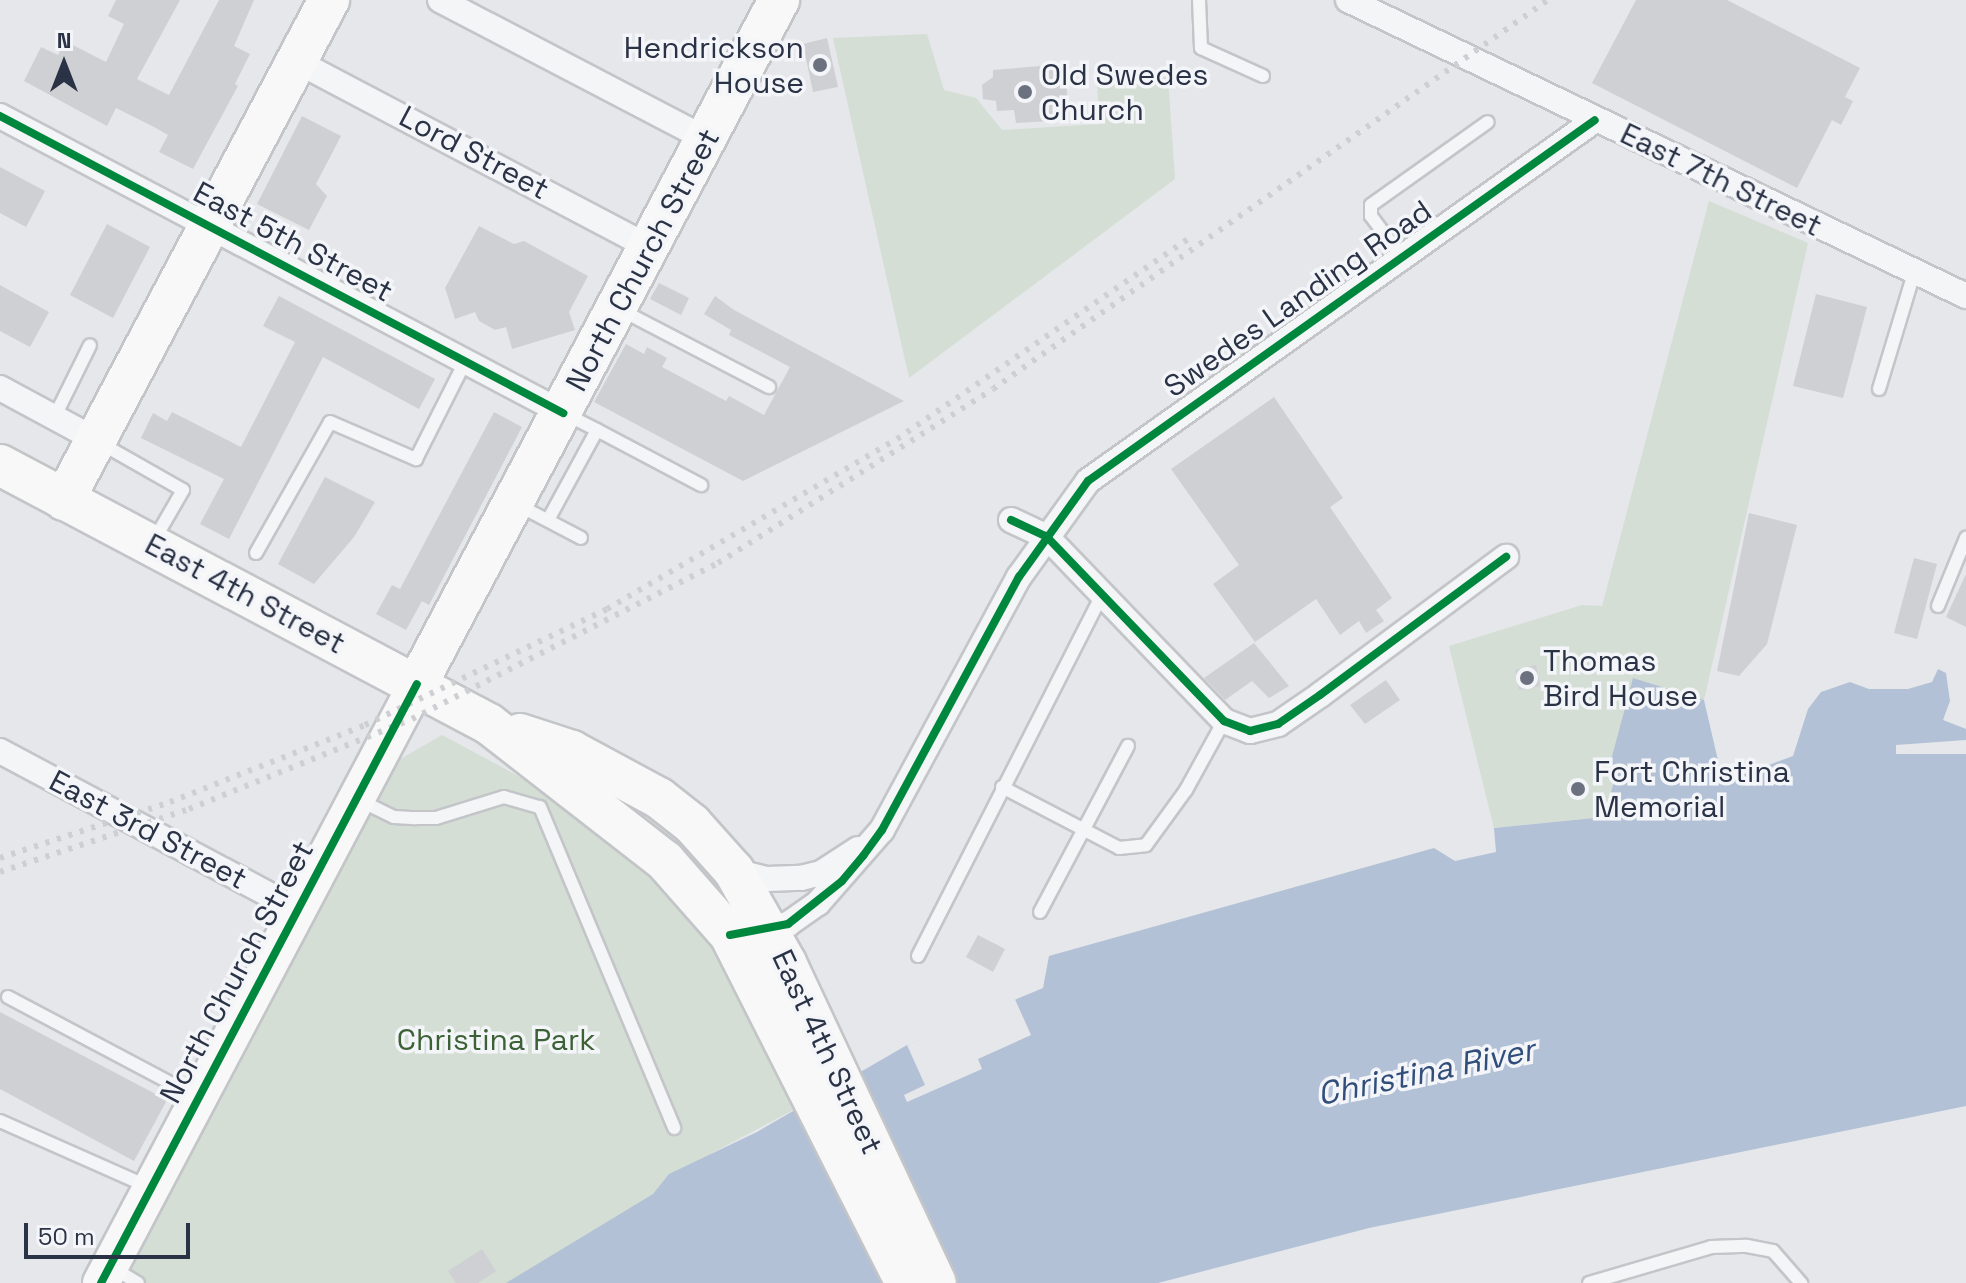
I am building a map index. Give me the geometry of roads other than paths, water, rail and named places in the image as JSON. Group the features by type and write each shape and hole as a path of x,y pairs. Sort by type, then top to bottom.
{"main road":[{"path":"64,500 98,441 329,0"},
{"name":"North Church Street","path":"417,684 532,512 580,421 618,309 779,0"},
{"name":"East 4th Street","path":"0,465 489,724 665,861 730,935 906,1283"},
{"name":"East 4th Street","path":"489,724 572,751 659,798 692,824 734,871 778,946 936,1283"}],"street":[{"path":"440,0 706,139"},
{"name":"East 7th Street","path":"1348,0 1966,296"},
{"name":"Lord Street","path":"298,62 649,247"},
{"name":"East 5th Street","path":"0,116 580,421"},
{"name":"Swedes Landing Road","path":"730,935 778,946 882,830 1046,536 1088,481 1125,451 1595,120"},
{"path":"0,388 98,441"},
{"path":"1011,520 1046,536 1224,721 1250,731 1278,724 1506,557"},
{"name":"North Church Street","path":"116,1278 151,1188 417,684"},
{"name":"East 3rd Street","path":"0,751 296,909"},
{"name":"Swedes Landing Road","path":"734,871 767,879 801,878 842,860 882,830"}],"lane":[{"path":"1199,0 1201,48 1263,76"},
{"path":"1401,256 1371,216 1371,205 1488,122"},
{"path":"1879,389 1914,273"},
{"path":"618,309 769,387"},
{"path":"54,418 90,345"},
{"path":"256,553 330,422 416,459 466,360"},
{"path":"580,421 701,485"},
{"path":"98,441 183,490 151,545"},
{"path":"532,512 581,538"},
{"path":"1938,606 1966,538"},
{"path":"918,956 1102,595"},
{"path":"1002,787 1119,848 1146,845 1186,790 1224,721"},
{"path":"1040,912 1128,746"},
{"path":"356,799 394,817 416,818 436,818 504,797 540,807 674,1128"},
{"path":"8,997 198,1097"},
{"path":"0,1121 151,1188"},
{"path":"1589,1283 1711,1247 1747,1246 1773,1251 1801,1283"}],"water":[{"name":"Christina River","path":"1938,669 1946,673 1950,701 1943,720 1966,729 1966,1106 1369,1228 1158,1283 506,1283 653,1194 669,1174 757,1132 907,1045 1043,988 1049,956 1434,848 1455,861 1496,852 1494,828 1604,817 1618,767 1610,764 1633,678 1704,700 1723,782 1793,756 1808,709 1821,692 1850,682 1869,689 1908,689 1932,682"}],"railway":[{"path":"0,872 189,809 412,719 718,563 993,389 1548,0"},
{"path":"0,858 170,802 365,725 607,609 897,439 1191,237"}],"place":[{"name":"Hendrickson House","path":"820,65"},
{"name":"Old Swedes Church","path":"1025,92"},
{"name":"Thomas Bird House","path":"1527,678"},
{"name":"Fort Christina Memorial","path":"1578,789"}],"park label":[{"name":"Christina Park","path":"496,1040"}]}
